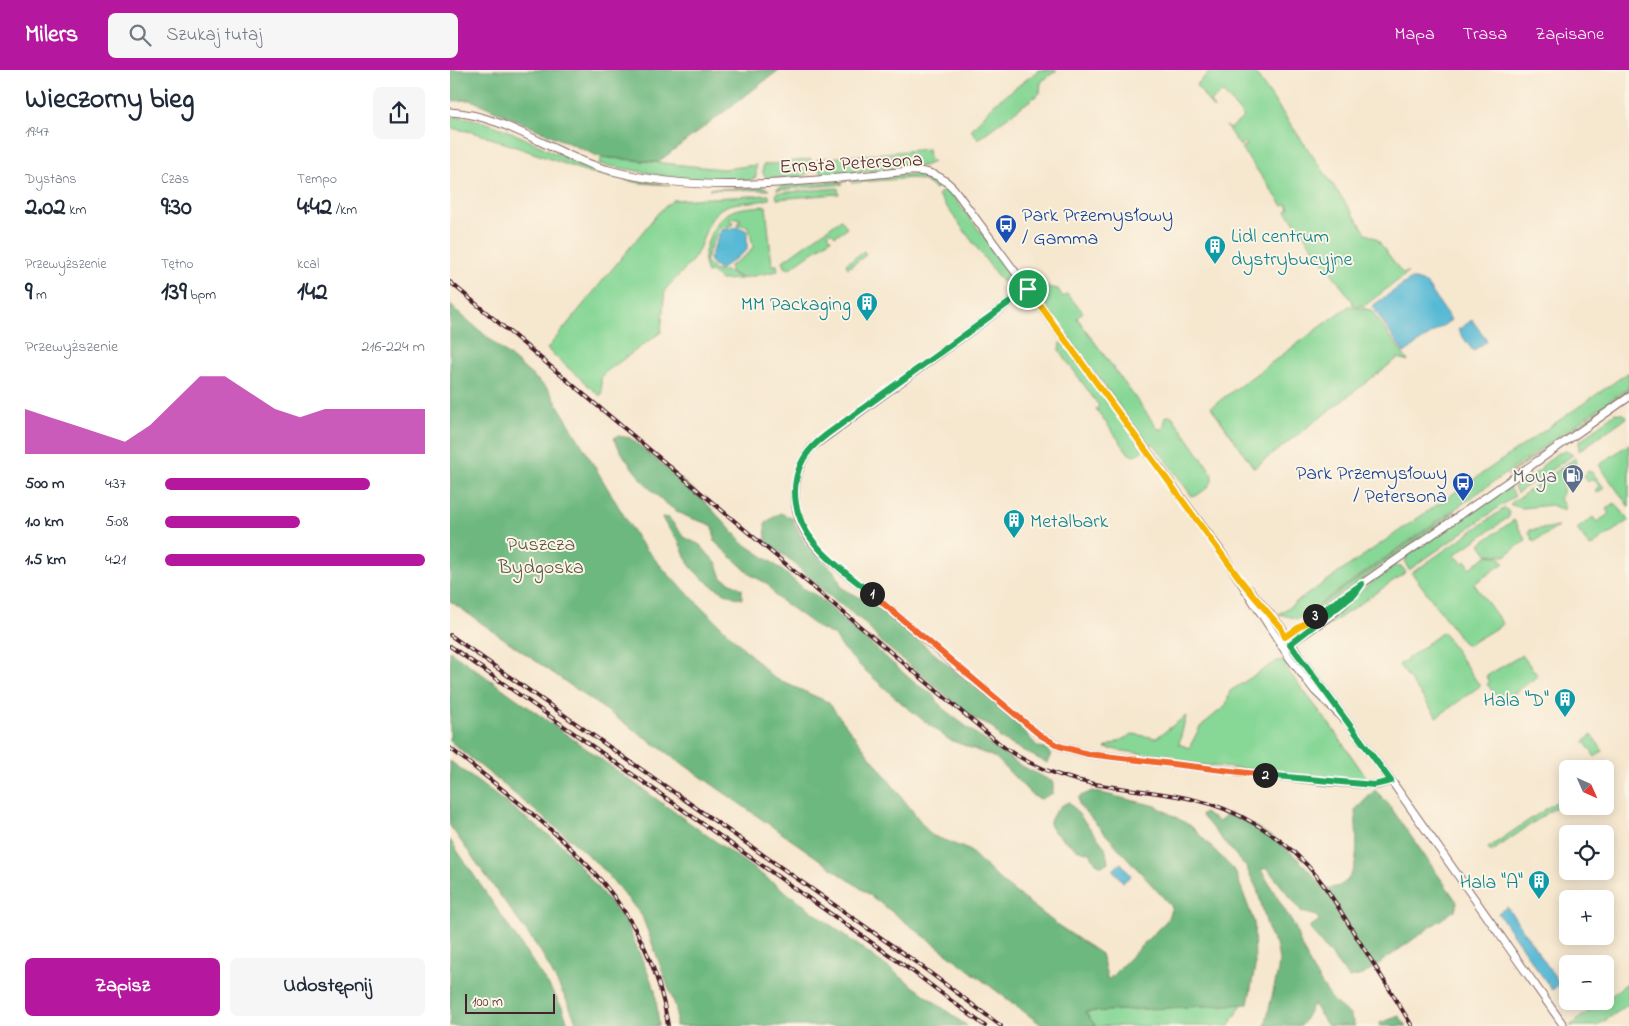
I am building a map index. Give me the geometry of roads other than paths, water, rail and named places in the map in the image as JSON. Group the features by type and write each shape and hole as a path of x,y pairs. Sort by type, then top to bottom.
{"street":[{"name":"Ernsta Petersona","path":"450,112 483,118 596,166 678,183 743,185 910,171 932,173 942,178 954,189 1242,582 1285,642 1289,657 1310,686 1344,720 1391,781 1564,1026"},
{"path":"1028,289 812,447 799,470 795,486 796,511 806,534 829,558 933,646 1040,735 1059,746 1088,754 1329,782 1377,785 1391,781"},
{"path":"1285,642 1362,584 1629,397"}],"water":[{"path":"739,227 747,231 747,250 721,269 717,269 709,260 721,230"},
{"path":"1411,279 1426,283 1451,320 1404,353 1372,306"},
{"path":"1472,320 1487,341 1473,351 1458,330"},
{"path":"1121,863 1131,876 1123,882 1113,870"},
{"path":"1507,907 1559,985 1552,990 1498,913"}],"railway":[{"path":"450,282 1006,749 1030,763 1073,779 1187,798 1225,809 1243,817 1277,838 1292,850 1319,879 1412,1026"},
{"path":"450,635 917,963 1001,1026"},
{"path":"450,646 912,971 985,1026"},
{"path":"450,748 557,835 588,866 616,900 640,937 657,979 668,1026"}],"place":[{"name":"Park Przemysłowy / Gamma","path":"1006,244"},
{"name":"Lidl centrum dystrybucyjne","path":"1215,265"},
{"name":"MM Packaging","path":"867,322"},
{"name":"Moya","path":"1573,494"},
{"name":"Park Przemysłowy / Petersona","path":"1463,502"},
{"name":"Metalbark","path":"1014,539"},
{"name":"Hala \"D\"","path":"1565,718"},
{"name":"Hala \"A\"","path":"1539,900"}],"park label":[{"name":"Puszcza Bydgoska","path":"541,554"}]}
